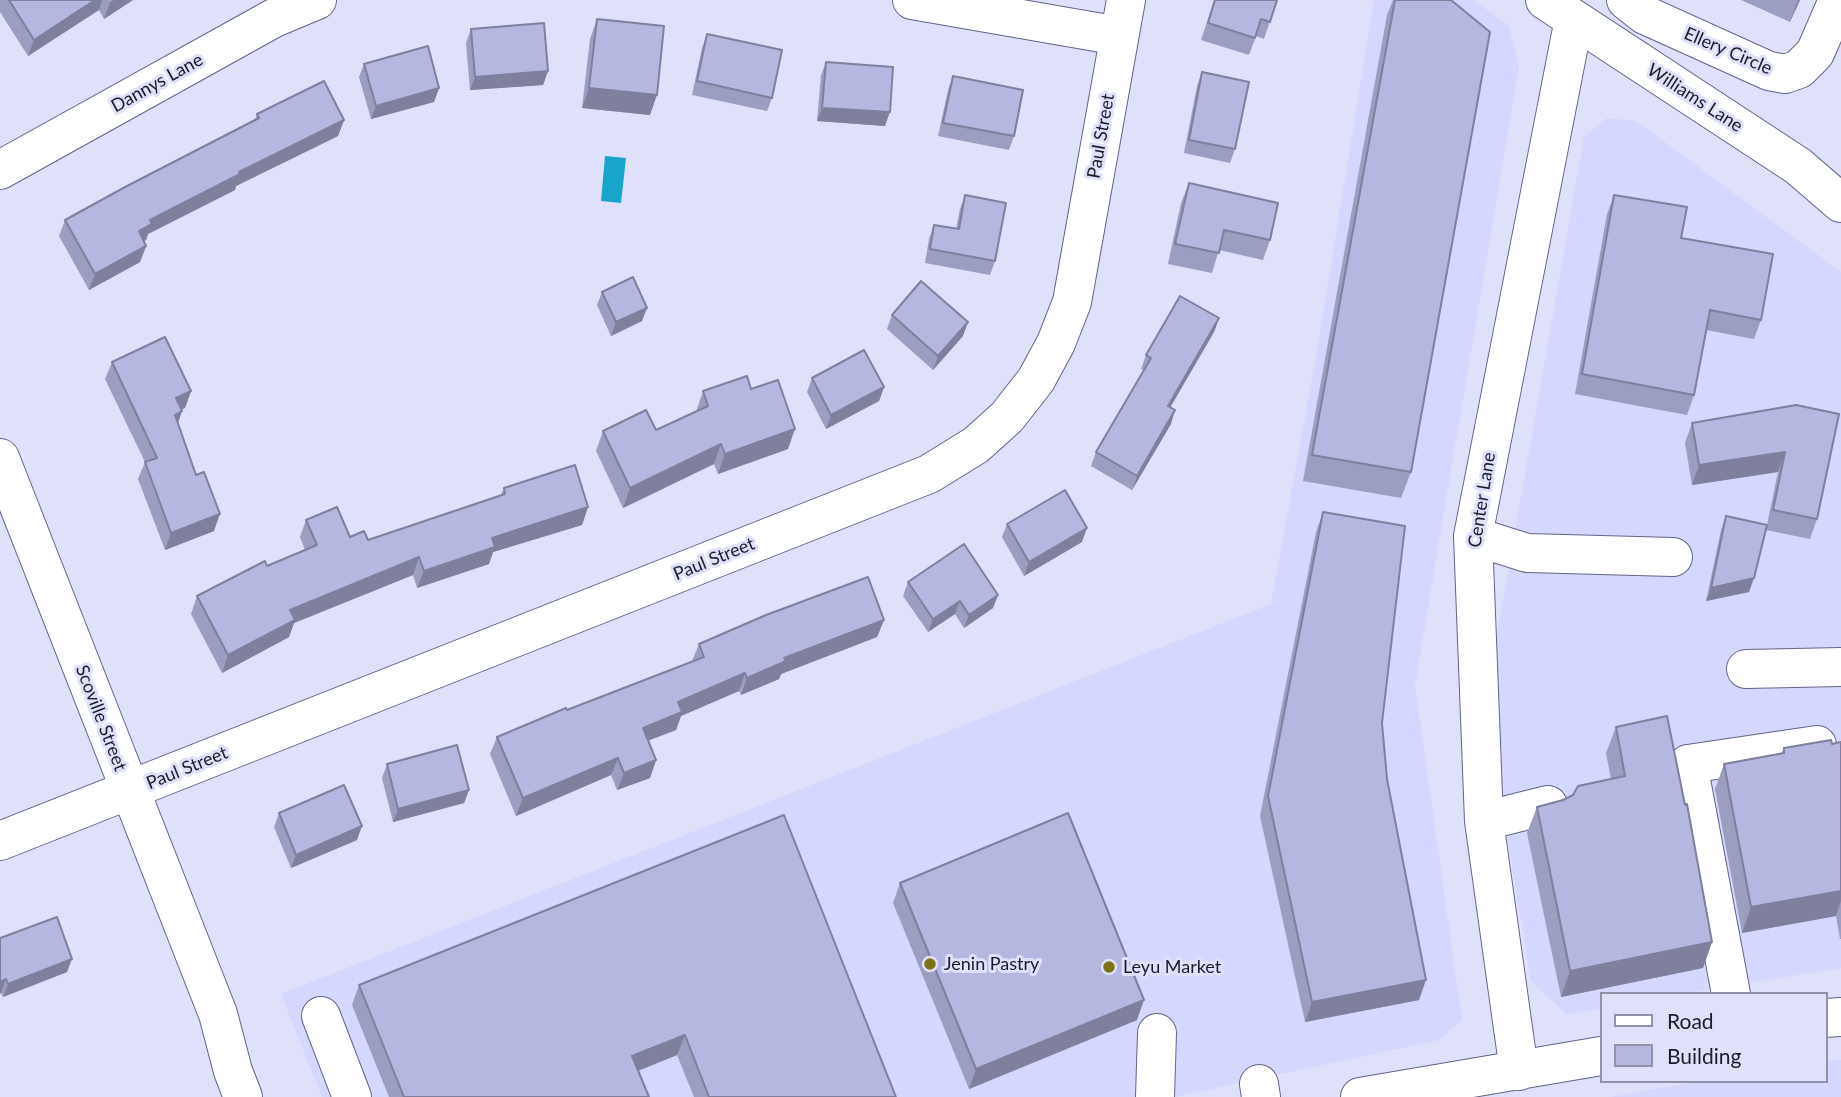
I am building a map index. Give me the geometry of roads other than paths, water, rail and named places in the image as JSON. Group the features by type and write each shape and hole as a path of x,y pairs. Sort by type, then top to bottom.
{"street":[{"name":"Dannys Lane","path":"0,170 262,24 317,0"},
{"path":"912,0 1123,18"},
{"name":"Ellery Circle","path":"1626,0 1646,15 1769,71 1785,74 1799,69 1815,53 1838,0"},
{"name":"Williams Lane","path":"1559,9 1798,166 1841,203"},
{"name":"Center Lane","path":"1519,1070 1484,821 1473,536 1559,9"},
{"name":"Paul Street","path":"0,841 929,474 976,445 1007,417 1036,380 1056,343 1072,302 1123,18"},
{"name":"Scoville Street","path":"0,458 218,1014 233,1072 243,1097"},
{"path":"1473,536 1527,553 1672,557"},
{"path":"1746,669 1841,667"},
{"path":"1731,992 1688,764 1817,745"},
{"path":"1484,821 1548,805"},
{"path":"321,1016 352,1097"},
{"path":"1155,1097 1157,1033"},
{"path":"1360,1097 1416,1092 1600,1056"}],"water":[{"path":"605,156 626,158 621,203 601,201"}],"place":[{"name":"Jenin Pastry","path":"930,964"},
{"name":"Leyu Market","path":"1109,967"}]}
